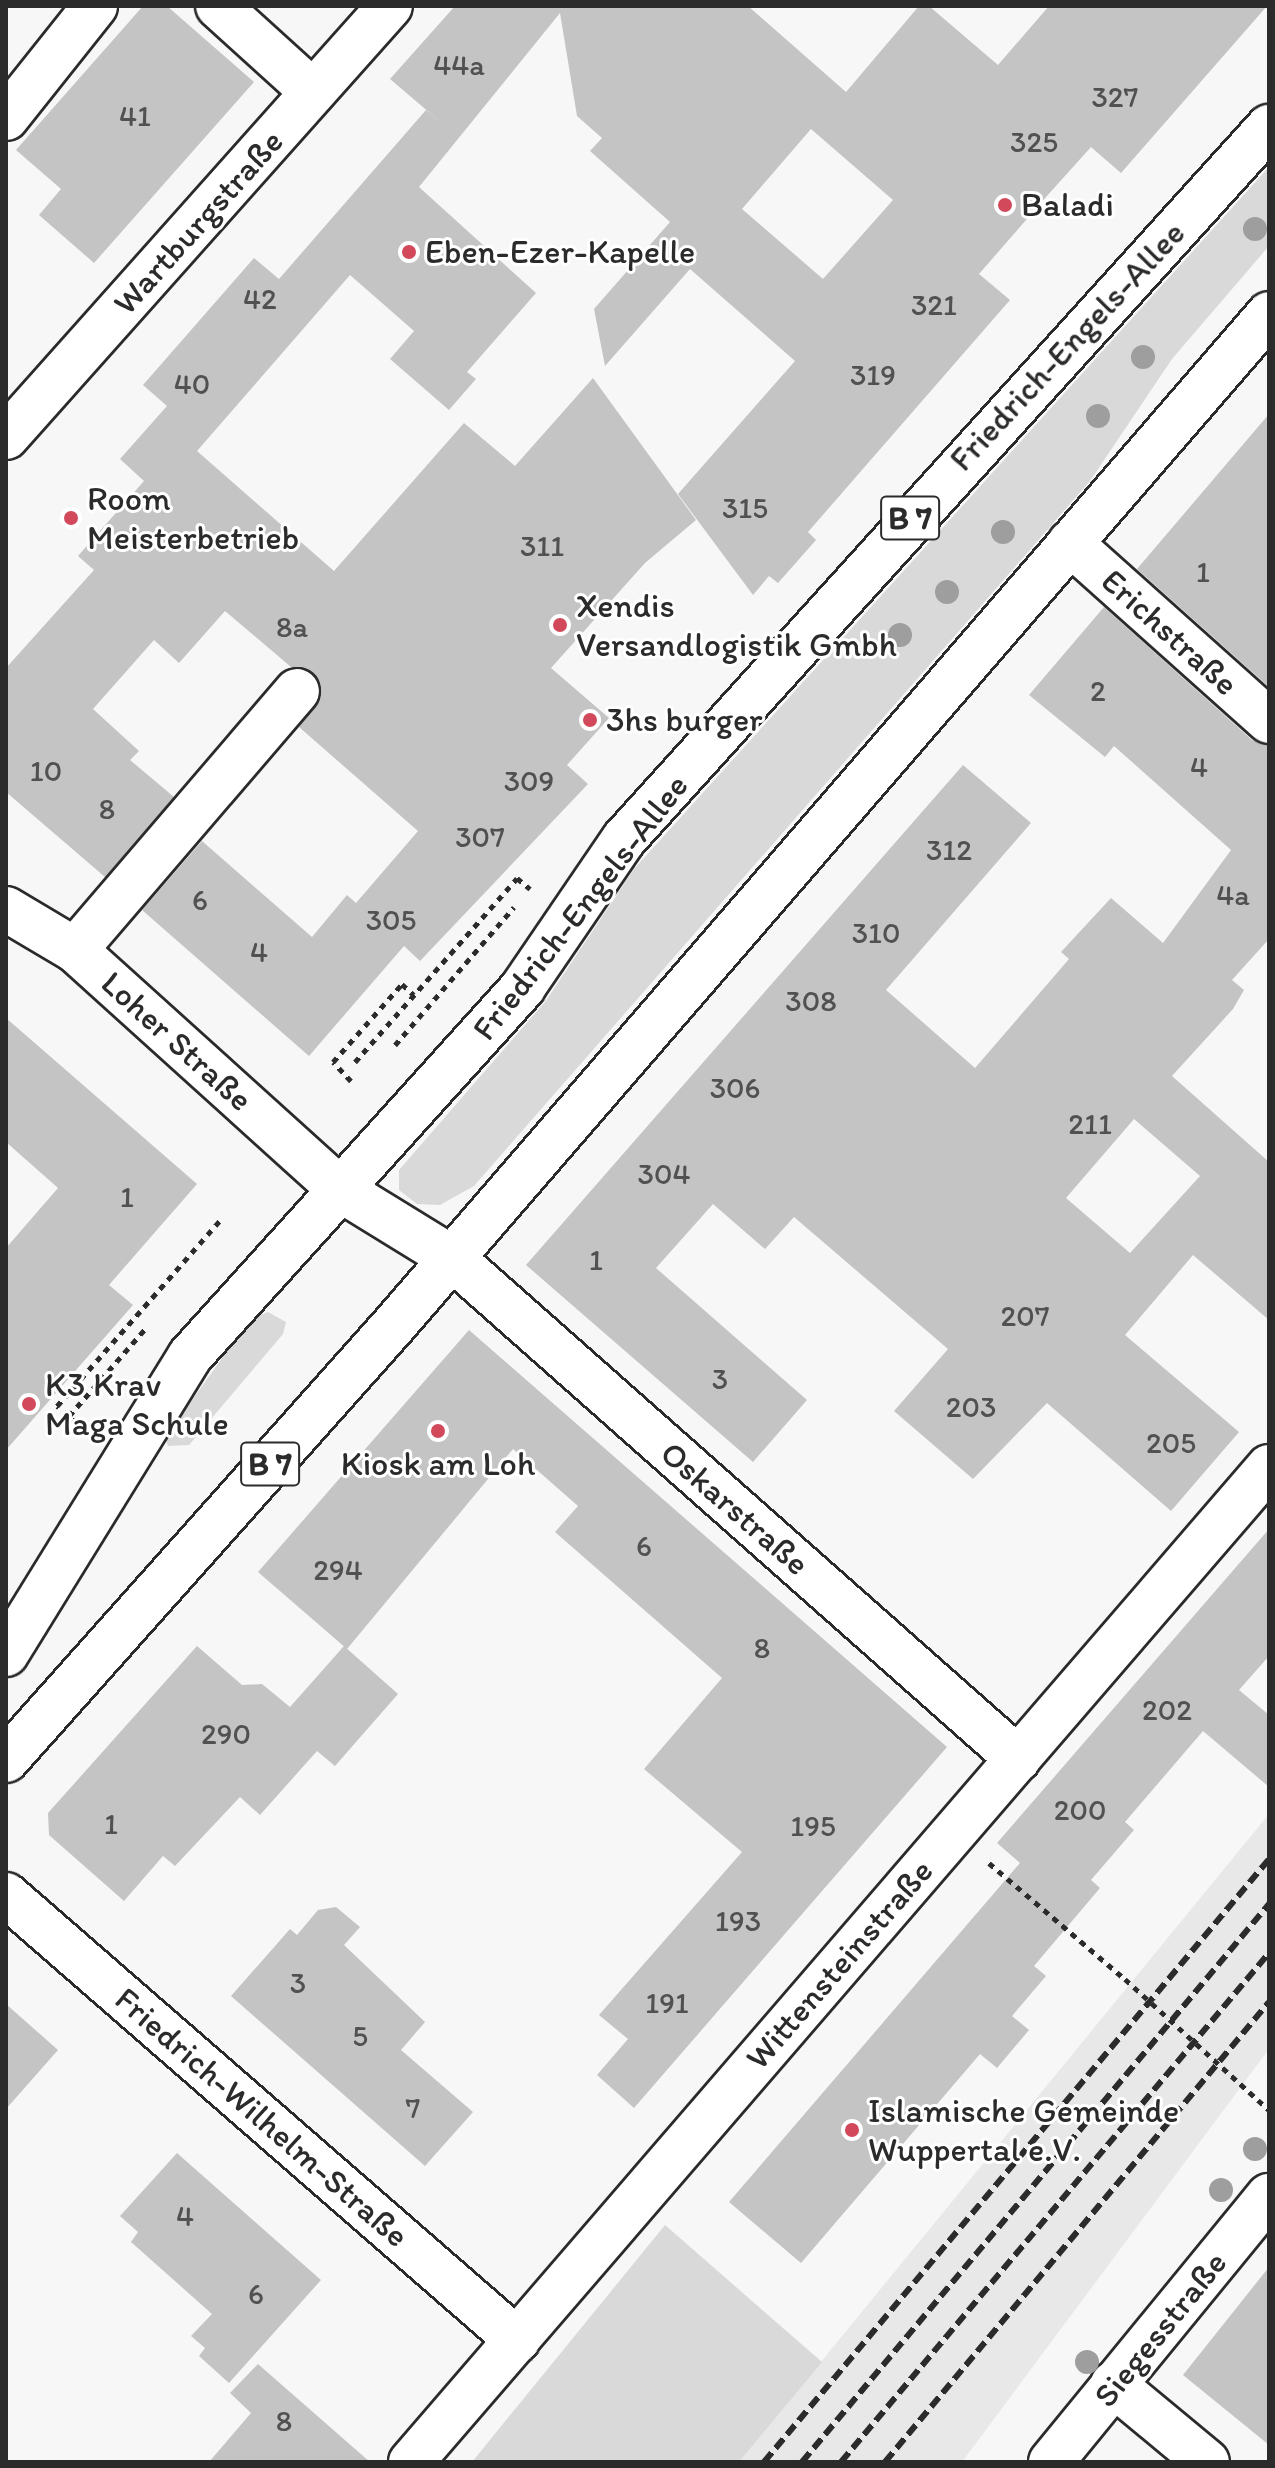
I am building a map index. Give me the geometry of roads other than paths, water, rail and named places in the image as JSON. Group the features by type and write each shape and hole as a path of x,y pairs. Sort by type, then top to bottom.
{"main road":[{"path":"6,118 95,6"},
{"path":"218,6 313,92"},
{"name":"Wartburgstraße","path":"6,437 390,6"},
{"name":"Friedrich-Engels-Allee","path":"6,1654 190,1356 338,1188 428,1099 523,987 624,839 1269,127"},
{"name":"B 7","path":"6,1760 452,1258 1269,314"},
{"name":"Erichstraße","path":"1070,543 1269,721"},
{"path":"75,950 297,691"},
{"name":"Loher Straße","path":"6,909 75,950 338,1188 452,1258"},
{"name":"Oskarstraße","path":"452,1258 1018,1759"},
{"name":"Wittensteinstraße","path":"411,2462 1269,1467"},
{"name":"Friedrich-Wilhelm-Straße","path":"6,1895 517,2340"},
{"name":"Siegesstraße","path":"1051,2462 1269,2196"},
{"path":"1113,2384 1207,2462"}],"railway":[{"path":"764,2462 1269,1859"},
{"path":"802,2462 1269,1904"},
{"path":"841,2462 1269,1953"},
{"path":"885,2462 1269,2002"}],"place":[{"name":"Baladi","path":"1005,205"},
{"name":"Eben-Ezer-Kapelle","path":"409,252"},
{"name":"Room Meisterbetrieb","path":"71,518"},
{"name":"Xendis Versandlogistik Gmbh","path":"560,625"},
{"name":"3hs burger","path":"590,720"},
{"name":"K3 Krav Maga Schule","path":"29,1404"},
{"name":"Kiosk am Loh","path":"438,1431"},
{"name":"Islamische Gemeinde Wuppertal e.V.","path":"852,2130"}]}
